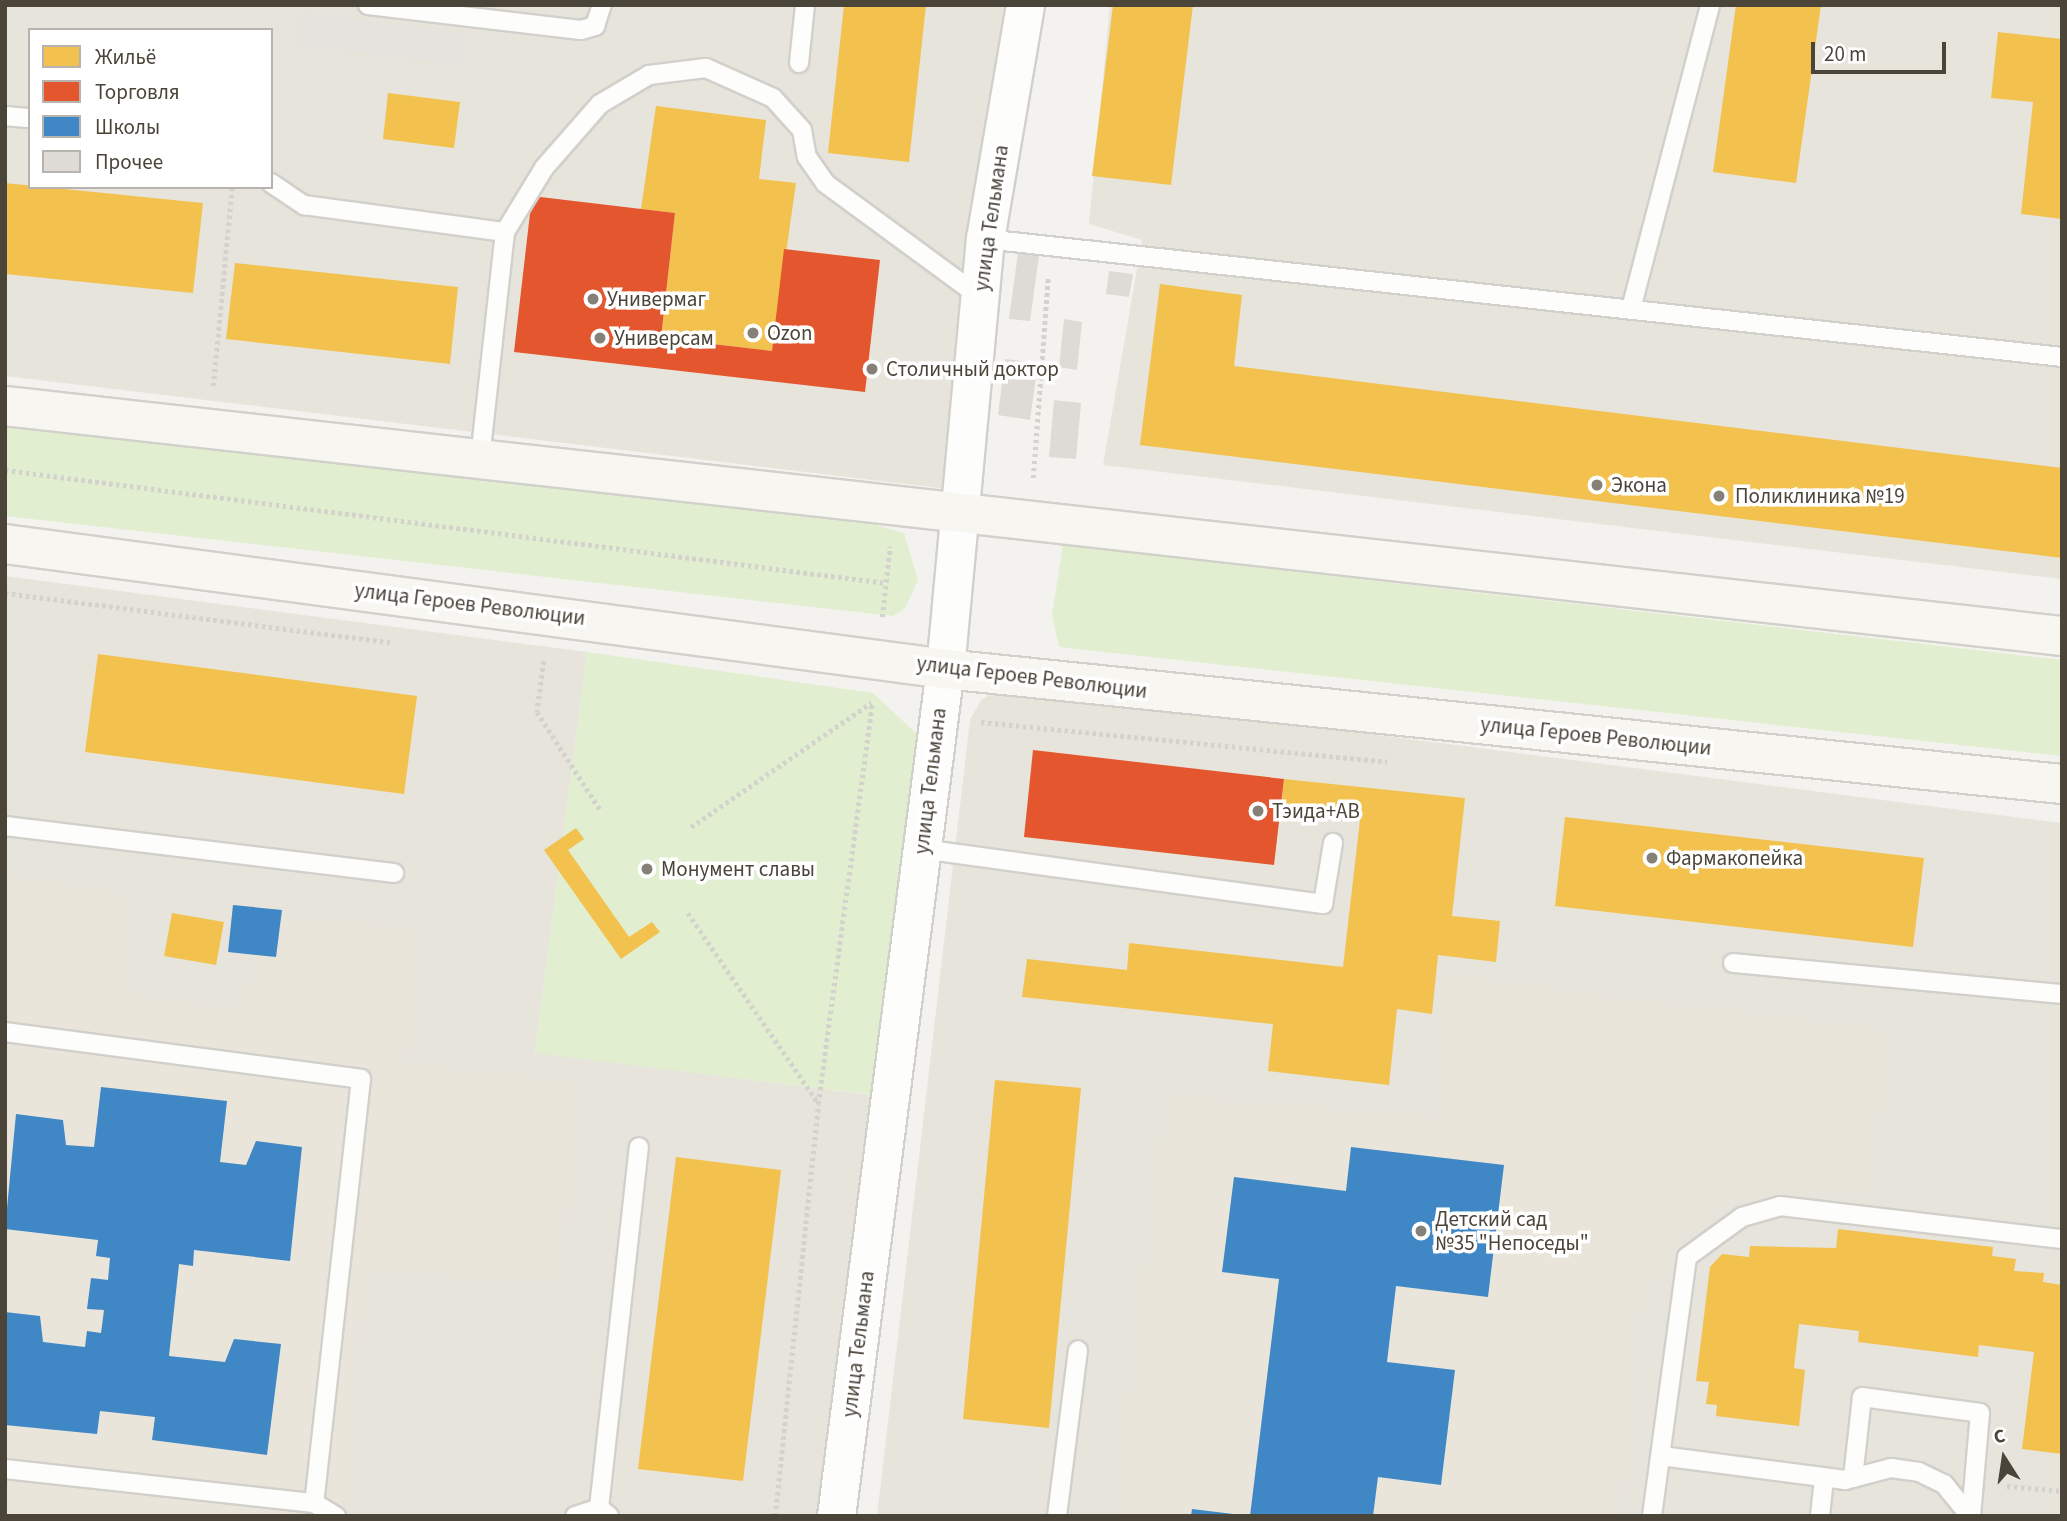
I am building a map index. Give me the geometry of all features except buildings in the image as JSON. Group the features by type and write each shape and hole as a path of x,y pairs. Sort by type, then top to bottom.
{"street":[{"name":"улица Тельмана","path":"836,1516 945,669 985,239 1025,5"},
{"path":"5,406 895,508 2062,636"},
{"name":"улица Героев Революции","path":"5,544 877,657 945,669 2062,784"}],"lane":[{"path":"368,5 581,30 595,26 602,5"},
{"path":"799,63 806,5"},
{"path":"1631,309 1710,5"},
{"path":"480,460 505,232 544,168 600,104 649,75 706,68 773,98 802,130 807,157 825,183 979,297"},
{"path":"5,116 28,118"},
{"path":"273,184 304,205 505,232"},
{"path":"985,239 2062,357"},
{"path":"5,826 394,873"},
{"path":"922,849 1323,904 1333,843"},
{"path":"1733,963 2062,994"},
{"path":"5,1032 361,1079 314,1503"},
{"path":"575,1516 604,1512 639,1147"},
{"path":"1652,1516 1687,1257 1742,1217 1780,1206 2062,1240"},
{"path":"1057,1516 1078,1350"},
{"path":"1853,1478 1862,1397 1980,1413 1970,1516"},
{"path":"1661,1457 1824,1477 1853,1478 1891,1468 1919,1472 1944,1484 1970,1516"},
{"path":"5,1469 314,1503 336,1516"},
{"path":"1820,1516 1824,1477"}],"path":[{"path":"212,394 232,189"},
{"path":"1045,480 1031,478 1051,247"},
{"path":"5,470 886,583"},
{"path":"775,1516 818,1104 872,703 895,508"},
{"path":"544,661 537,712 601,811"},
{"path":"691,827 872,703 939,718 1387,762"},
{"path":"688,913 818,1104"},
{"path":"1993,1485 2062,1491"}],"shaded area":[{"path":"5,5 1032,5 976,483 964,491 5,376"},
{"path":"1110,5 2062,5 2062,579 1103,465 1142,240 1089,224"},
{"path":"302,13 463,33 459,64 299,45"},
{"path":"5,576 587,652 535,1052 885,1097 838,1516 5,1516"},
{"path":"1005,687 2062,823 2062,1516 877,1516 970,720 981,700"},
{"path":"5,877 132,898 120,993 248,1014 263,918 417,929 402,1065 579,1083 556,1280 360,1269 341,1516 5,1516"},
{"name":"Детский сад №35 \"Непоседы\"","path":"1449,978 1888,1033 1863,1191 1759,1191 1711,1213 1667,1249 1635,1313 1617,1516 1117,1516 1170,1098 1439,1119"}],"green space":[{"path":"5,420 876,525 904,533 918,580 905,608 893,616 5,516"},
{"path":"1063,545 2062,660 2062,756 1059,647 1052,615"},
{"path":"587,652 873,693 921,738 873,1095 535,1053"}],"place":[{"name":"Универмаг","path":"593,299"},
{"name":"Ozon","path":"753,333"},
{"name":"Универсам","path":"600,338"},
{"name":"Столичный доктор","path":"872,369"},
{"name":"Экона","path":"1597,485"},
{"name":"Поликлиника №19","path":"1719,496"},
{"name":"Тэида+АВ","path":"1258,811"},
{"name":"Фармакопейка","path":"1652,858"},
{"name":"Монумент славы","path":"647,869"},
{"name":"Детский сад №35 \"Непоседы\"","path":"1421,1231"}]}
